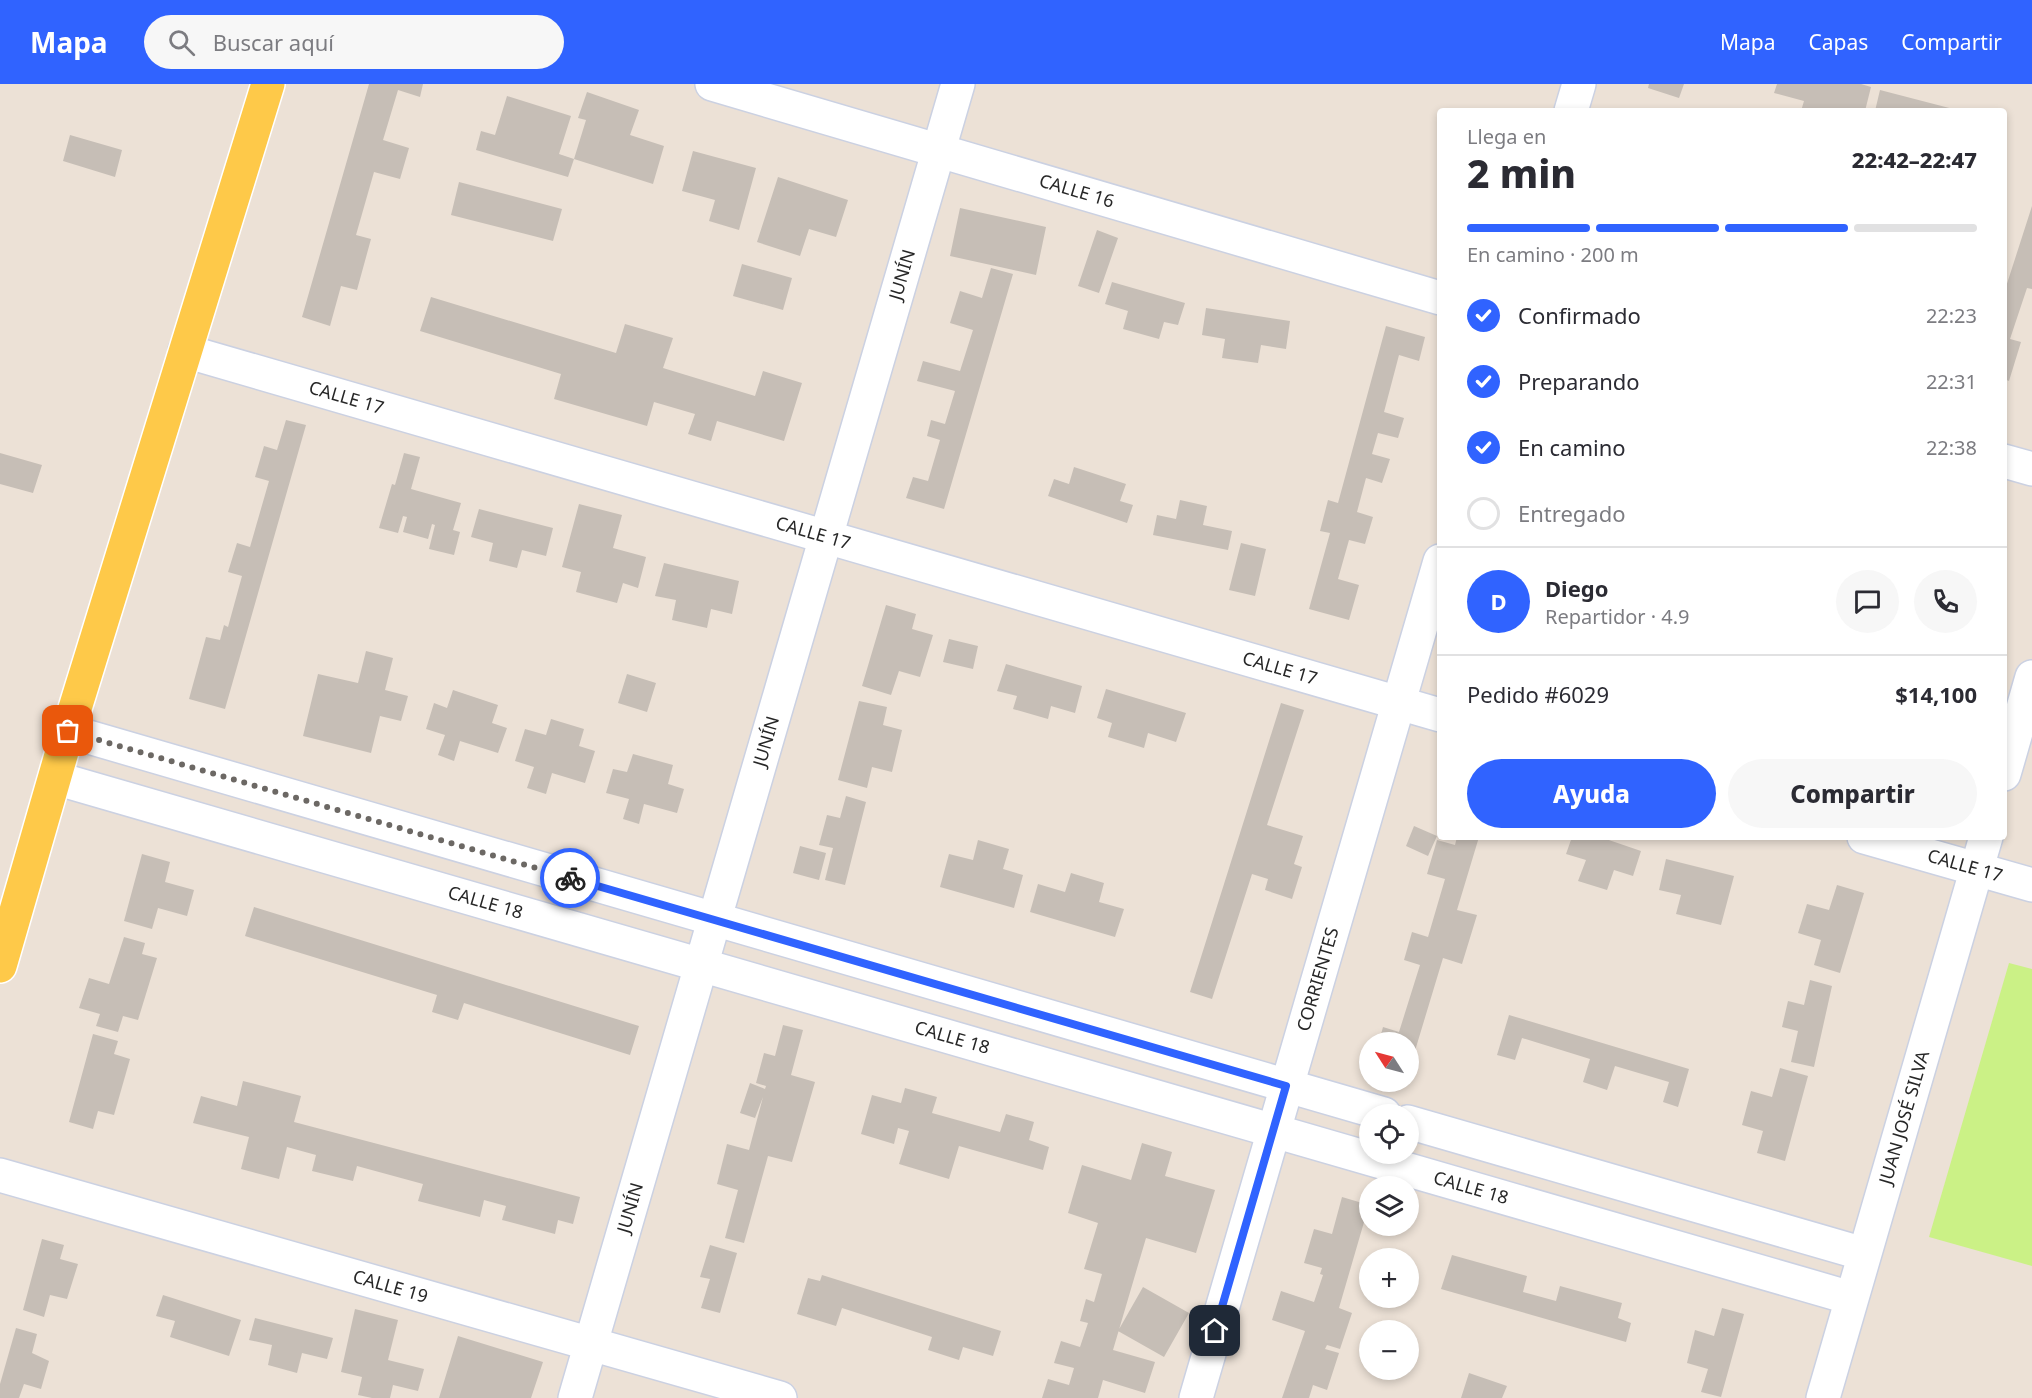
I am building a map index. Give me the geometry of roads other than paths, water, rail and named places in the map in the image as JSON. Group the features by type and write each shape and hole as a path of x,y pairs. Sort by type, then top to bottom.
{"main road":[{"path":"0,966 68,731 268,84"}],"street":[{"name":"CALLE 16","path":"712,84 1437,297"},
{"name":"JUNÍN","path":"575,1398 958,84"},
{"path":"1572,108 1579,84"},
{"name":"CALLE 17","path":"185,351 1437,714"},
{"path":"2007,462 2032,469"},
{"name":"CORRIENTES","path":"1196,1398 1437,571"},
{"path":"2007,764 2032,677"},
{"path":"68,731 1359,1107"},
{"name":"CALLE 18","path":"55,778 1851,1298"},
{"name":"CALLE 17","path":"1874,840 2032,885"},
{"name":"JUAN JOSÉ SILVA","path":"1823,1398 1985,840"},
{"path":"1419,1125 1864,1254"},
{"name":"CALLE 19","path":"0,1175 780,1398"}]}
